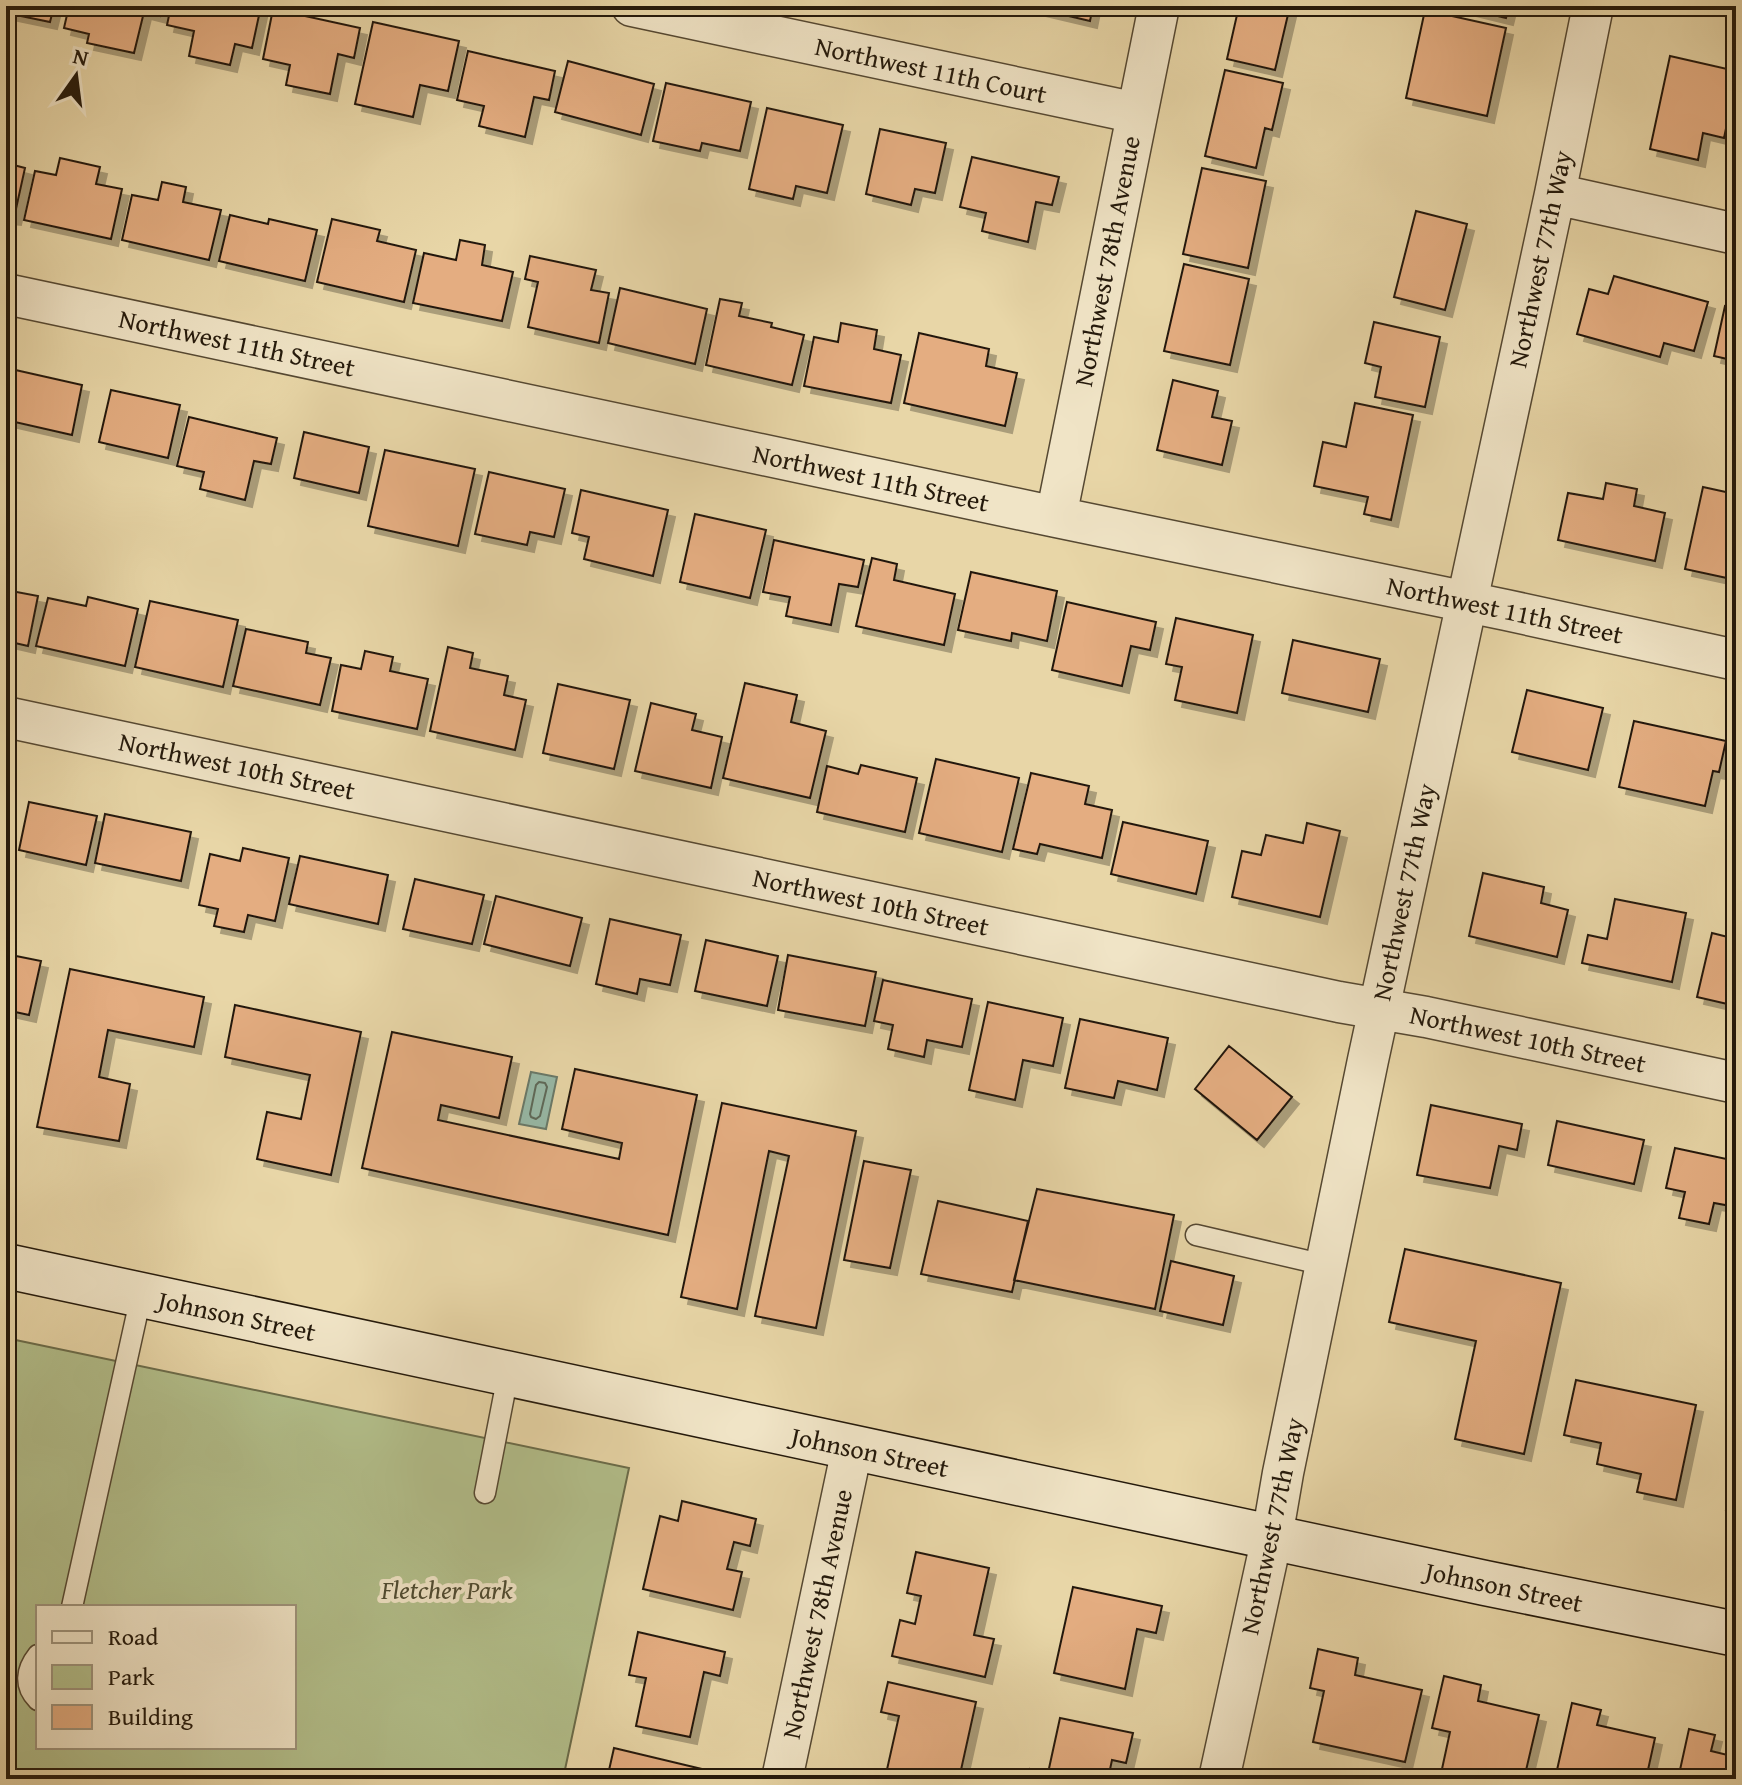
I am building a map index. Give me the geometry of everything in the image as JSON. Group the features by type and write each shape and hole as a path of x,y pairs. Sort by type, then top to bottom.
{"street":[{"name":"Northwest 11th Court","path":"632,6 1137,113"},
{"name":"Northwest 78th Avenue","path":"1056,517 1159,6"},
{"name":"Northwest 77th Way","path":"1219,1779 1272,1537 1379,1008 1593,6"},
{"path":"1555,194 1736,234"},
{"name":"Northwest 11th Street","path":"6,294 1736,660"},
{"name":"Northwest 10th Street","path":"6,717 1339,1002 1736,1083"},
{"name":"Johnson Street","path":"6,1266 852,1449 1736,1634"},
{"name":"Northwest 78th Avenue","path":"782,1779 852,1449"}],"lane":[{"path":"1196,1235 1325,1265"},
{"path":"72,1605 141,1296"},
{"path":"485,1493 508,1375"},
{"path":"36,1658 28,1675 32,1695 36,1698"}],"green space":[{"name":"Fletcher Park","path":"6,1338 629,1468 563,1779 6,1779"}],"water":[{"path":"531,1072 557,1077 546,1129 519,1124"}],"building":[{"path":"6,6 54,6 50,22 6,13"},
{"path":"69,6 163,6 160,16 144,12 134,53 87,43 89,34 64,28"},
{"path":"171,6 261,6 252,48 235,44 230,65 189,56 194,31 167,25"},
{"path":"1026,6 1093,6 1090,21"},
{"path":"1239,6 1290,6 1275,70 1227,59"},
{"path":"1457,6 1509,6 1506,18"},
{"path":"273,9 360,28 354,58 338,54 330,94 286,85 290,65 263,59"},
{"path":"1425,10 1506,28 1487,116 1406,98"},
{"path":"373,22 459,41 448,91 420,85 413,117 355,104"},
{"path":"468,51 555,71 549,100 534,97 525,137 479,126 484,106 457,100"},
{"path":"1670,56 1736,71 1724,138 1703,133 1698,160 1650,149"},
{"path":"568,61 654,84 641,135 555,112"},
{"path":"1225,70 1283,83 1272,130 1265,128 1256,168 1205,156"},
{"path":"666,83 751,102 740,151 702,143 700,151 653,141"},
{"path":"767,108 843,125 827,193 796,186 793,199 749,189"},
{"path":"880,129 946,143 935,193 915,189 911,205 866,194"},
{"path":"972,157 1059,177 1052,205 1036,202 1028,242 982,231 986,213 960,207"},
{"path":"60,158 100,167 96,184 122,189 111,239 24,220 35,171 56,175"},
{"path":"6,163 25,168 14,218 6,217"},
{"path":"1202,168 1266,181 1248,268 1183,254"},
{"path":"162,182 186,187 183,202 221,210 209,260 122,240 132,195 158,200"},
{"path":"1416,211 1467,224 1445,310 1394,297"},
{"path":"230,215 268,224 269,219 317,230 305,281 219,261"},
{"path":"332,219 380,230 377,241 416,250 404,302 317,282"},
{"path":"460,240 485,245 482,265 513,272 502,321 413,303 424,253 456,260"},
{"path":"530,256 596,270 591,290 609,293 599,343 528,327 538,282 525,279"},
{"path":"1184,264 1249,279 1230,365 1164,351"},
{"path":"1614,276 1708,302 1694,351 1664,343 1660,357 1577,334 1589,289 1608,294"},
{"path":"620,288 707,309 695,364 608,343"},
{"path":"720,299 742,303 739,316 772,323 771,327 804,335 792,385 706,365"},
{"path":"1725,306 1736,308 1736,361 1714,356"},
{"path":"1374,322 1440,337 1425,407 1375,397 1381,367 1365,363"},
{"path":"841,323 877,330 874,349 901,355 891,403 804,386 814,337 838,342"},
{"path":"919,333 989,349 986,366 1017,373 1005,426 904,403"},
{"path":"11,369 82,385 72,435 6,420 6,386"},
{"path":"1173,380 1218,391 1212,417 1232,421 1222,465 1157,450"},
{"path":"111,390 180,405 168,458 99,442"},
{"path":"1355,403 1413,415 1391,520 1364,514 1368,497 1314,486 1323,442 1346,447"},
{"path":"189,417 277,438 271,464 254,461 245,500 200,489 204,472 177,466"},
{"path":"304,432 369,447 359,493 294,478"},
{"path":"385,450 475,469 458,546 368,526"},
{"path":"489,472 565,489 554,537 530,532 527,545 475,534"},
{"path":"1606,483 1637,489 1634,506 1665,513 1655,561 1558,540 1568,493 1603,499"},
{"path":"1703,487 1735,494 1728,524 1736,526 1736,580 1685,569"},
{"path":"581,490 668,510 653,576 584,559 589,537 572,533"},
{"path":"695,514 766,530 750,598 680,582"},
{"path":"774,540 864,560 858,587 839,584 831,625 786,616 790,597 763,592"},
{"path":"872,558 897,564 894,580 955,594 944,645 856,626"},
{"path":"971,572 1057,591 1047,641 1012,633 1011,641 958,630"},
{"path":"6,590 38,596 28,646 6,641"},
{"path":"88,597 138,609 125,666 36,646 48,598 86,606"},
{"path":"150,601 238,620 223,687 135,667"},
{"path":"1067,602 1156,622 1150,650 1131,646 1122,686 1052,670"},
{"path":"1176,618 1253,635 1237,713 1175,700 1182,667 1166,664"},
{"path":"246,629 308,642 306,653 331,658 320,705 233,686"},
{"path":"1293,640 1380,659 1368,712 1282,693"},
{"path":"448,647 473,653 470,668 508,676 504,695 526,700 515,750 430,731"},
{"path":"365,651 393,657 390,671 428,679 417,729 332,711 341,665 361,669"},
{"path":"745,683 797,695 791,722 826,731 810,798 723,778"},
{"path":"558,684 630,700 614,769 543,753"},
{"path":"1527,690 1603,708 1588,770 1512,752"},
{"path":"651,703 696,714 692,730 722,737 711,788 635,771"},
{"path":"1634,721 1726,741 1719,772 1713,771 1705,806 1619,787"},
{"path":"936,759 1019,778 1002,852 919,833"},
{"path":"861,765 917,778 905,832 817,812 827,766 858,774"},
{"path":"1031,773 1089,786 1085,804 1112,810 1102,858 1040,844 1037,854 1013,849"},
{"path":"29,802 97,816 86,865 19,850"},
{"path":"105,814 191,832 181,881 95,863"},
{"path":"1123,822 1208,841 1196,894 1111,874"},
{"path":"1307,823 1340,831 1320,917 1232,897 1242,851 1261,855 1266,835 1303,843"},
{"path":"243,848 289,858 275,921 248,915 244,932 214,926 218,909 199,905 210,854 240,861"},
{"path":"300,856 388,875 378,924 289,904"},
{"path":"1483,873 1544,887 1541,903 1568,910 1557,957 1469,936"},
{"path":"415,879 484,895 472,944 403,929"},
{"path":"496,896 582,918 570,966 484,944"},
{"path":"1615,899 1686,913 1672,982 1582,963 1588,935 1607,939"},
{"path":"610,919 681,935 670,985 640,979 637,994 596,984"},
{"path":"1712,933 1736,939 1736,1006 1697,997"},
{"path":"706,940 778,956 767,1006 695,991"},
{"path":"6,954 41,961 29,1015 6,1010"},
{"path":"788,955 876,972 865,1026 778,1010"},
{"path":"70,969 204,997 194,1047 108,1030 99,1077 130,1084 119,1141 37,1127"},
{"path":"883,980 972,999 962,1047 927,1040 924,1057 888,1049 893,1025 874,1021"},
{"path":"988,1002 1063,1018 1053,1066 1023,1060 1015,1100 969,1090"},
{"path":"235,1005 361,1032 331,1175 257,1159 267,1112 301,1119 310,1075 225,1057"},
{"path":"1080,1019 1168,1038 1157,1090 1118,1081 1114,1098 1065,1088"},
{"path":"392,1032 512,1057 499,1118 441,1105 438,1120 619,1159 622,1143 562,1129 575,1069 697,1095 668,1235 362,1168"},
{"path":"1229,1046 1292,1097 1257,1140 1195,1089"},
{"path":"722,1103 856,1131 816,1328 755,1316 789,1156 769,1151 737,1309 681,1297"},
{"path":"1431,1105 1522,1124 1517,1150 1499,1146 1490,1188 1417,1175"},
{"path":"1557,1121 1644,1140 1634,1184 1548,1165"},
{"path":"1675,1148 1736,1161 1736,1207 1714,1203 1709,1224 1679,1218 1685,1192 1666,1188"},
{"path":"864,1161 911,1170 890,1268 844,1260"},
{"path":"1037,1189 1174,1215 1155,1309 1014,1280"},
{"path":"938,1201 1028,1221 1012,1292 921,1274"},
{"path":"1405,1249 1561,1283 1524,1454 1455,1439 1476,1341 1389,1322"},
{"path":"1171,1261 1234,1276 1223,1325 1160,1311"},
{"path":"1576,1380 1696,1405 1676,1500 1637,1492 1641,1474 1597,1464 1601,1443 1564,1435"},
{"path":"1736,1457 1736,1512 1726,1510"},
{"path":"682,1501 756,1519 750,1546 734,1542 727,1569 742,1572 733,1610 643,1589 660,1516 678,1521"},
{"path":"916,1552 989,1568 974,1635 994,1639 985,1677 892,1656 900,1620 915,1624 921,1596 907,1593"},
{"path":"1073,1587 1162,1606 1156,1633 1137,1629 1125,1689 1054,1673"},
{"path":"638,1632 725,1652 720,1676 704,1672 690,1737 636,1726 646,1678 629,1675"},
{"path":"1318,1649 1358,1658 1355,1675 1422,1690 1405,1762 1313,1742 1324,1691 1310,1688"},
{"path":"1444,1676 1481,1685 1478,1701 1539,1715 1524,1779 1488,1779 1442,1769 1450,1732 1432,1728"},
{"path":"888,1682 976,1702 959,1779 907,1779 886,1774 899,1716 881,1712"},
{"path":"1572,1703 1601,1710 1597,1725 1655,1738 1646,1779 1555,1779"},
{"path":"1060,1718 1133,1733 1126,1763 1112,1760 1108,1779 1028,1779 1030,1769 1048,1773"},
{"path":"1689,1729 1715,1735 1711,1751 1736,1757 1736,1779 1678,1779"},
{"path":"614,1748 702,1769 700,1779 607,1779"}]}
